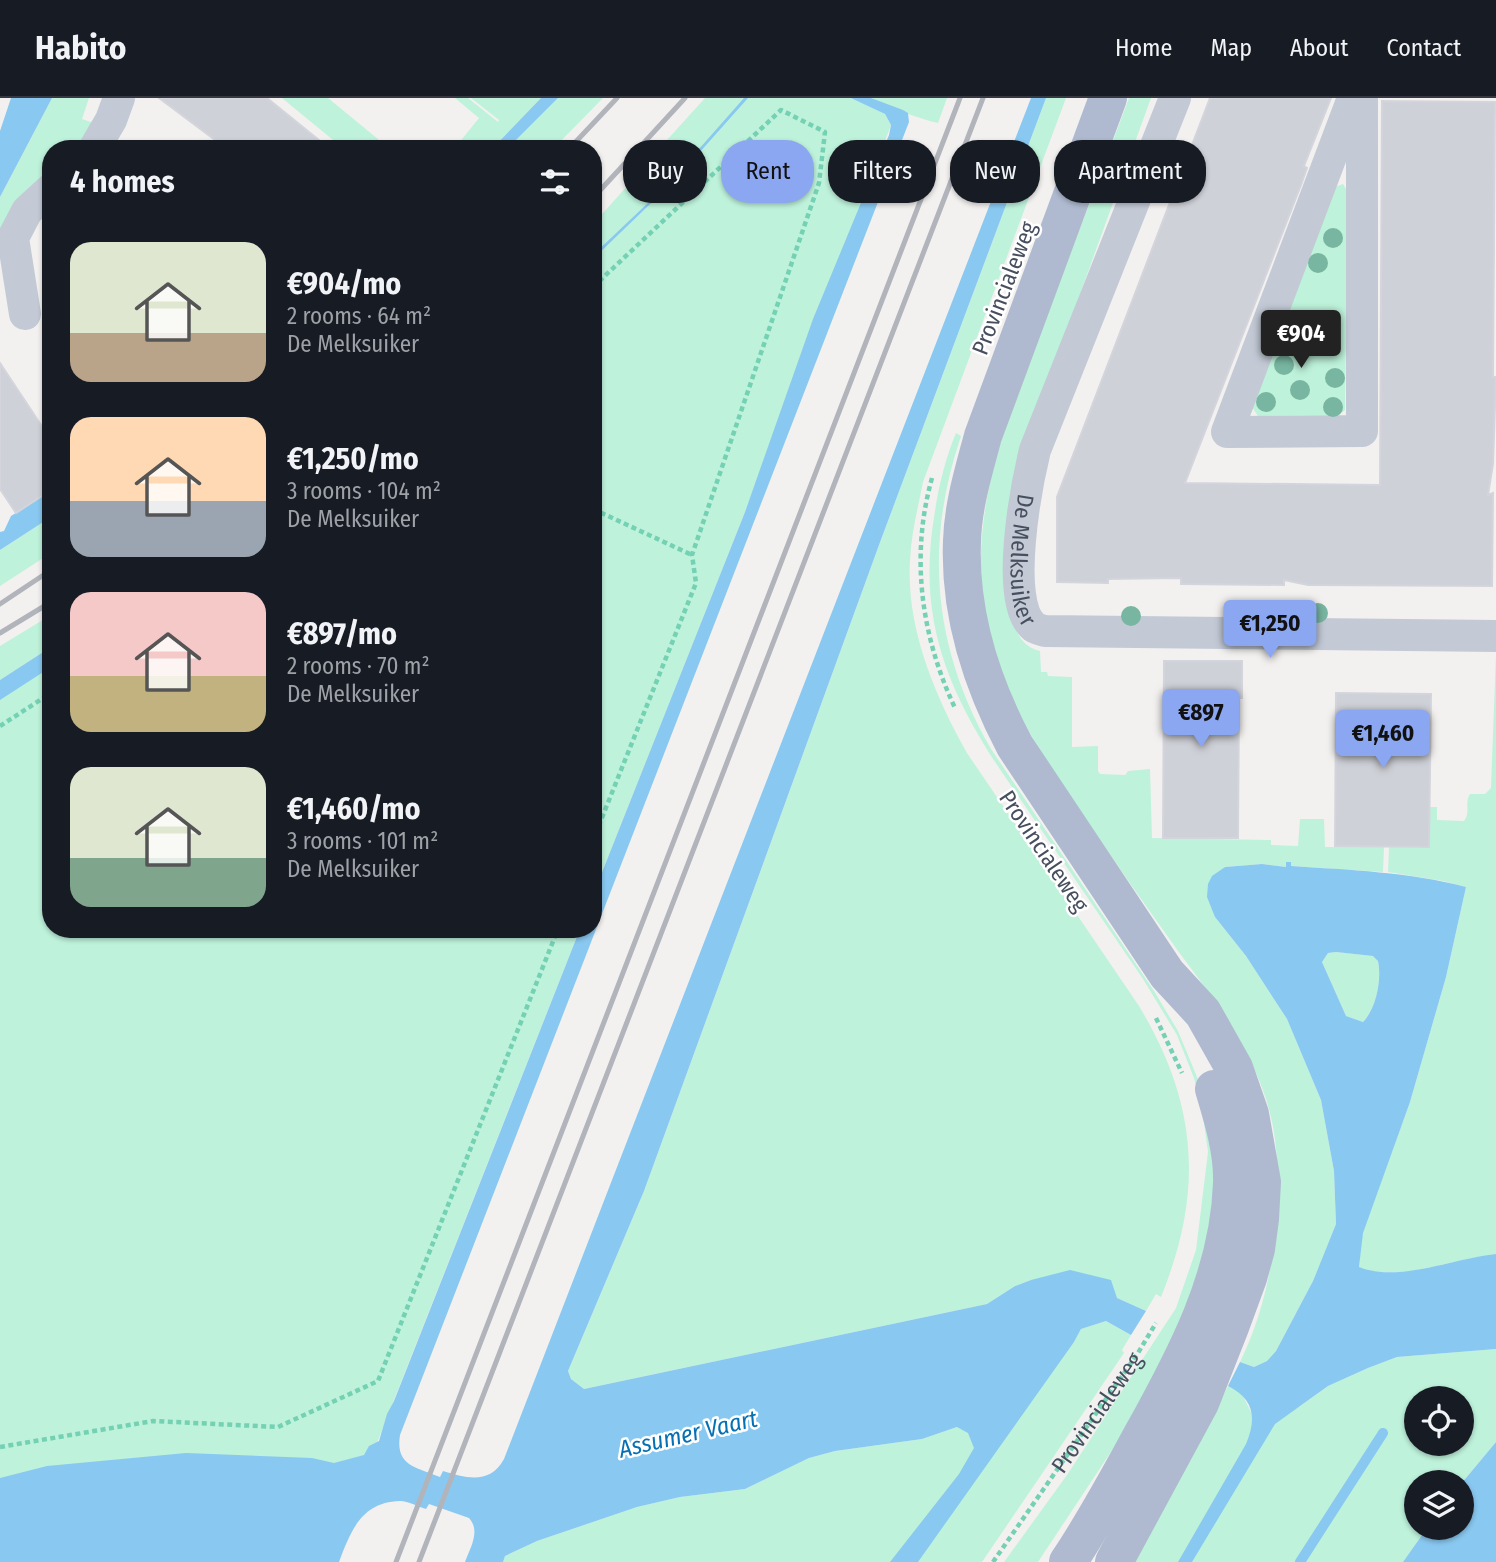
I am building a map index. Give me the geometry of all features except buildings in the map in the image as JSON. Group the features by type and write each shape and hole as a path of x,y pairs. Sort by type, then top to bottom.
{"main road":[{"name":"Provincialeweg","path":"1108,98 984,436 968,492 962,539 962,575 972,644 996,710 1042,788 1167,974 1203,1013 1234,1068 1250,1114 1262,1182 1260,1219 1248,1278 1216,1323 1114,1562"},
{"name":"Provincialeweg","path":"1068,1562 1184,1396"}],"street":[{"path":"99,140 111,120 119,98"},
{"name":"De Melksuiker","path":"1175,98 1035,450 1025,490 1019,538 1020,588 1024,612 1033,626 1045,632 1496,636"},
{"path":"1353,98 1227,432 1362,431 1362,98"},
{"path":"25,314 13,238 27,211 42,197"}],"path":[{"path":"602,279 781,110 825,132 820,183 692,555 695,583 602,817"},
{"path":"934,470 920,559 921,590 928,631 956,712"},
{"path":"602,513 692,555"},
{"path":"0,726 42,699"},
{"path":"0,1447 153,1421 278,1427 378,1381 554,938"},
{"path":"1149,1008 1183,1074"},
{"name":"Provincialeweg","path":"993,1562 1158,1320"}],"green space":[{"path":"52,98 89,98 82,119 94,123 81,140 42,140 42,184 0,232 0,197"},
{"path":"282,98 328,98 379,140 333,140"},
{"path":"455,98 468,98 498,122 499,120 471,98 541,98 501,140 461,140 479,118"},
{"path":"558,98 603,98 562,140 516,140"},
{"path":"705,98 853,98 885,114 891,125 885,140 828,140 828,203 862,203 745,512 602,872 602,214 623,191 623,203 707,203 707,140 667,140"},
{"path":"871,98 947,98 938,123"},
{"path":"1046,98 1066,98 1040,168 1040,140 1030,140"},
{"path":"1129,98 1151,98 1136,140 1113,140"},
{"path":"1343,184 1348,192 1345,410 1339,415 1258,416 1252,407 1335,187"},
{"path":"1007,203 1027,203 923,482 910,561 913,611 925,661 934,685 967,753 1139,1006 1159,1042 1183,1113 1188,1148 1184,1221 1175,1258 1161,1297 1156,1294 1146,1311 1117,1298 1031,1280 1015,1286 987,1304 584,1389 571,1379 568,1371 644,1191"},
{"path":"1090,203 1113,203 1030,432 1011,607 1018,634 1026,644 1040,651 1041,672 1047,672 1048,676 1072,677 1072,747 1098,746 1100,774 1125,775 1128,771 1150,769 1152,838 1271,840 1271,845 1298,846 1300,819 1324,819 1325,847 1384,847 1383,872 1291,866 1291,862 1286,862 1286,867 1262,864 1224,867 1215,917 1246,956 1287,1019 1321,1100 1334,1171 1336,1224 1313,1281 1276,1351 1267,1361 1254,1367 1240,1362 1265,1294 1277,1207 1276,1145 1266,1099 1249,1058 1228,1021 1053,771 1025,725 1002,676 987,625 981,583 982,541 996,458 1022,377"},
{"path":"956,433 961,436 949,477 939,556 940,596 946,634 957,673 991,749 1154,991 1178,1031 1209,1106 1215,1136 1211,1257 1134,1417 1038,1562 1004,1562 1067,1475 1176,1308 1196,1250 1208,1152 1194,1078 1177,1035 1143,979 993,759 975,729 947,670 932,611 930,546 941,481"},
{"path":"42,523 42,559 0,586 0,550"},
{"path":"42,620 42,653 0,680 0,646"},
{"path":"1496,654 1496,1254 1410,1271 1375,1272 1359,1268 1362,1233 1410,1102 1446,977 1466,887 1388,872 1389,847 1430,848 1430,807 1437,807 1437,820 1464,821 1470,794 1485,794 1491,788"},
{"path":"42,672 42,938 576,938 330,1562 0,1562 0,698"},
{"path":"1328,953 1374,956 1378,961 1377,994 1363,1022 1346,1016 1322,962"},
{"path":"1106,1321 1131,1335 1122,1350 1124,1353 982,1562 503,1562 505,1556 537,1541 637,1507 680,1497 745,1489 809,1458 835,1451 922,1439 957,1427 1074,1342 1081,1329"},
{"path":"1496,1349 1496,1442 1473,1470 1404,1470 1404,1540 1419,1540 1403,1562 1133,1562 1228,1386 1241,1392 1252,1414 1299,1407 1328,1386 1397,1357"}],"water":[{"path":"11,98 52,98 0,197 0,131"},
{"path":"541,98 558,98 516,140 501,140"},
{"path":"744,98 748,98 707,144 707,140"},
{"path":"851,98 871,98 908,113 909,122 902,140 887,140 891,125 885,114"},
{"path":"1031,98 1046,98 1030,140 1015,140"},
{"path":"648,203 651,203 602,250 602,246"},
{"path":"861,203 878,203 602,914 602,872 745,512 813,319"},
{"name":"Assumer Vaart","path":"990,203 1007,203 644,1191 568,1371 571,1379 584,1389 987,1304 1015,1286 1070,1270 1111,1280 1117,1298 1146,1311 1131,1335 1106,1321 1081,1329 918,1562 890,1562 959,1474 974,1448 968,1433 957,1427 922,1439 835,1451 809,1458 745,1489 680,1497 637,1507 537,1541 505,1556 503,1562 465,1562 474,1534 469,1518 429,1504 426,1509 400,1501 376,1506 367,1512 348,1539 339,1562 0,1562 0,1478 47,1466 186,1453 312,1458 334,1463 364,1455 369,1446 379,1441 387,1414 576,938 593,938 400,1435 399,1445 404,1459 415,1467 440,1477 443,1471 460,1476 485,1476 492,1473 504,1459"},
{"path":"42,497 42,523 0,550 0,532 4,531 11,516"},
{"path":"42,653 42,673 0,700 0,680"},
{"path":"1286,862 1291,862 1291,866 1401,875 1466,887 1446,977 1410,1102 1363,1233 1359,1267 1374,1271 1409,1271 1496,1254 1496,1349 1397,1357 1328,1386 1275,1424 1192,1562 1178,1562 1249,1435 1252,1418 1248,1403 1228,1386 1240,1362 1254,1367 1267,1361 1276,1351 1313,1281 1336,1224 1334,1171 1321,1100 1287,1019 1246,956 1215,917 1207,897 1212,876 1225,867 1262,864 1286,867","holes":["1336,952 1373,956 1378,961 1378,985 1375,1002 1363,1022 1346,1016 1322,962 1328,953"]},
{"path":"1496,1442 1496,1562 1403,1562 1419,1540 1474,1540 1473,1470"}],"waterway":[{"path":"1300,1562 1383,1433"}],"railway":[{"path":"577,140 617,98"},
{"path":"602,188 685,98"},
{"path":"396,1562 960,98"},
{"path":"419,1562 983,98"},
{"path":"0,604 42,576"},
{"path":"0,633 42,607"}]}
